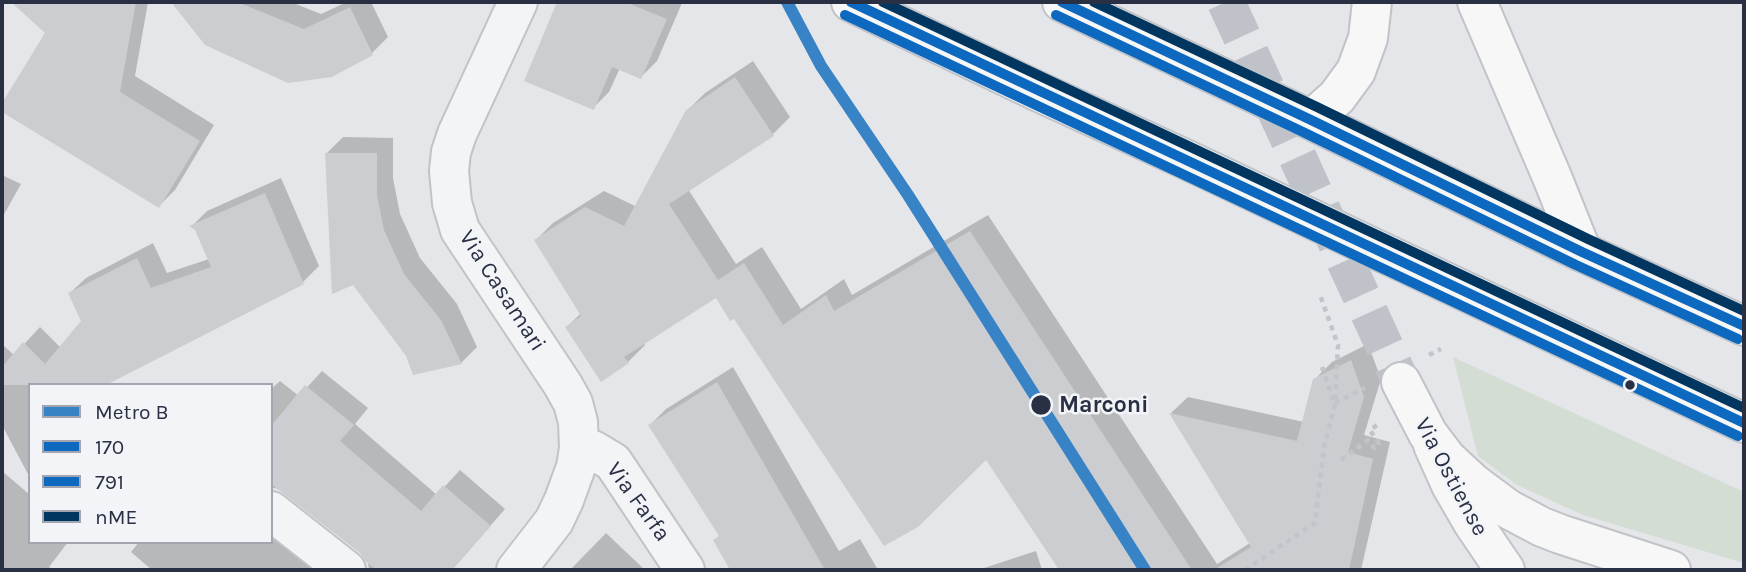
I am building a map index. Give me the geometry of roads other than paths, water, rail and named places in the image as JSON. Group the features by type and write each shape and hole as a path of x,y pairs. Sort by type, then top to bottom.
{"main road":[{"path":"851,2 1744,423"},
{"path":"1062,2 1582,252 1744,326"},
{"path":"1311,120 1338,97 1356,71 1368,38 1372,2"},
{"path":"1477,2 1582,252"},
{"name":"Via Ostiense","path":"1401,382 1451,485 1505,570"},
{"path":"1428,434 1457,469 1508,509 1560,534 1671,570"}],"street":[{"name":"Via Casamari","path":"516,570 554,521 567,492 576,467 579,448 578,422 573,403 563,385 460,230 452,203 449,171 457,134 518,2"},
{"name":"Via Farfa","path":"579,448 593,450 613,462 685,570"},
{"path":"273,514 346,570"}],"tunnel":[{"path":"1226,2 1401,382"}],"metro line":[{"name":"B","path":"787,2 821,66 908,195 1145,570"}],"place":[{"name":"Marconi","path":"1041,405"}]}
